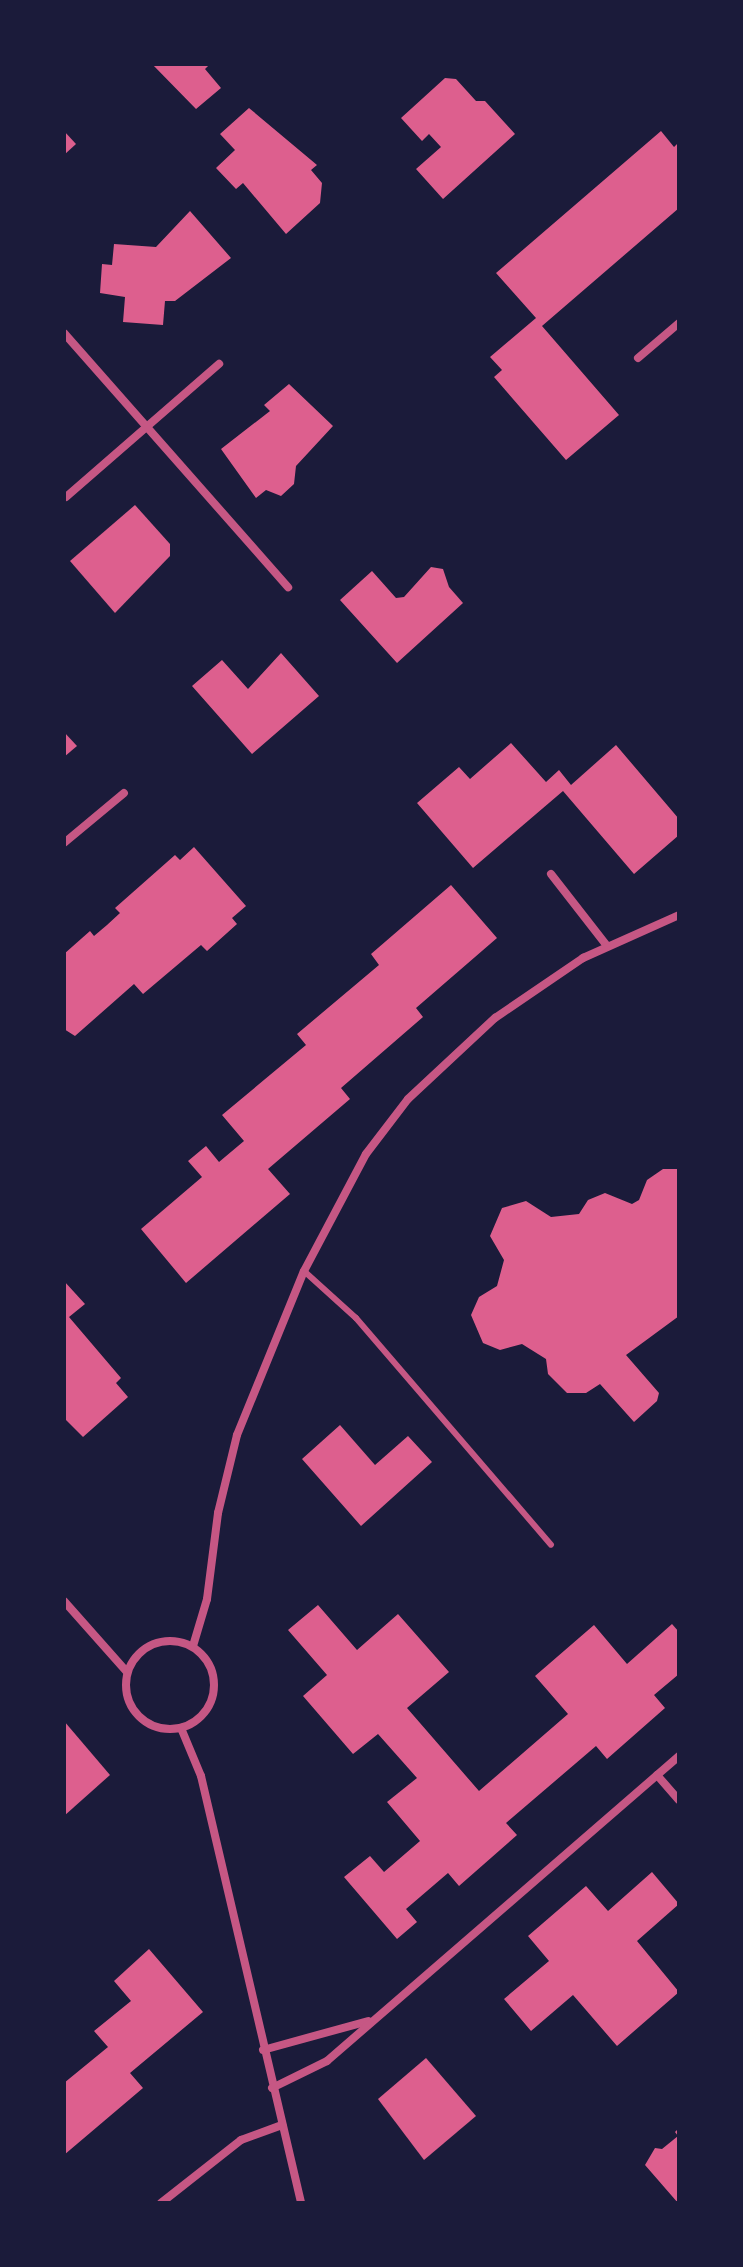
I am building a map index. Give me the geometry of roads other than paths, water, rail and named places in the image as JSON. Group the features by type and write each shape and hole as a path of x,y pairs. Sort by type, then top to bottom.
{"street":[{"path":"638,358 679,323"},
{"path":"64,333 288,587"},
{"path":"66,497 219,364"},
{"path":"64,843 124,793"},
{"path":"551,874 607,946"},
{"path":"193,1646 207,1599 218,1513 237,1435 304,1271 366,1154 408,1099 495,1018 607,946 679,915"},
{"path":"64,1601 127,1672"},
{"path":"174,1640 193,1646 212,1669 213,1698 195,1722 181,1728 158,1728 138,1716 126,1695 127,1672 138,1655 154,1643 174,1640"},
{"path":"181,1728 201,1776 301,2203"},
{"path":"272,2088 327,2061 679,1756"},
{"path":"657,1775 679,1800"},
{"path":"263,2050 373,2019"},
{"path":"161,2203 241,2140 282,2125"}],"lane":[{"path":"304,1271 356,1318 551,1545"}]}
